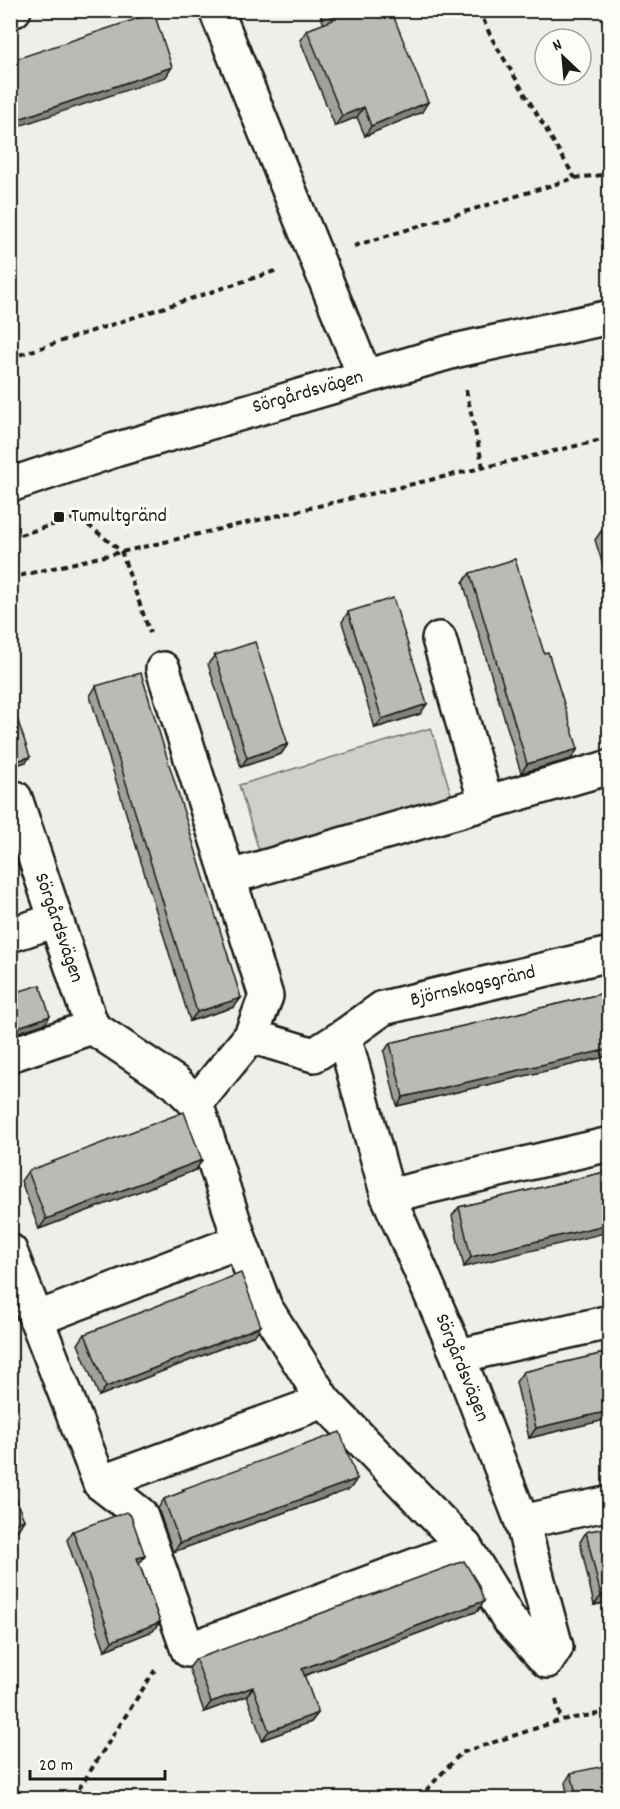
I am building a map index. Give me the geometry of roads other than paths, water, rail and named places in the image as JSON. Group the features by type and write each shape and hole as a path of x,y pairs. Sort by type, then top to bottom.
{"street":[{"path":"216,10 364,377"},
{"name":"Sörgårdsvägen","path":"10,485 115,450 454,351 609,317"},
{"path":"439,639 486,803"},
{"path":"163,669 266,996 251,1036 196,1103"},
{"path":"230,877 609,767"},
{"name":"Sörgårdsvägen","path":"10,800 15,798 92,1027 176,1083 196,1103 240,1241 265,1307 324,1401 465,1547 508,1618 547,1661 556,1647 522,1522 458,1356 388,1196 344,1036"},
{"path":"10,935 56,920"},
{"name":"Björnskogsgränd","path":"344,1036 383,1008 609,954"},
{"path":"10,1055 92,1027"},
{"path":"251,1036 314,1055 344,1036"},
{"path":"388,1196 609,1144"},
{"path":"36,1319 240,1241"},
{"path":"10,1251 100,1483 140,1514 188,1650 465,1547"},
{"path":"458,1356 609,1322"},
{"path":"100,1483 324,1401"},
{"path":"522,1522 609,1503"}],"place":[{"name":"Tumultgränd","path":"59,517"}]}
